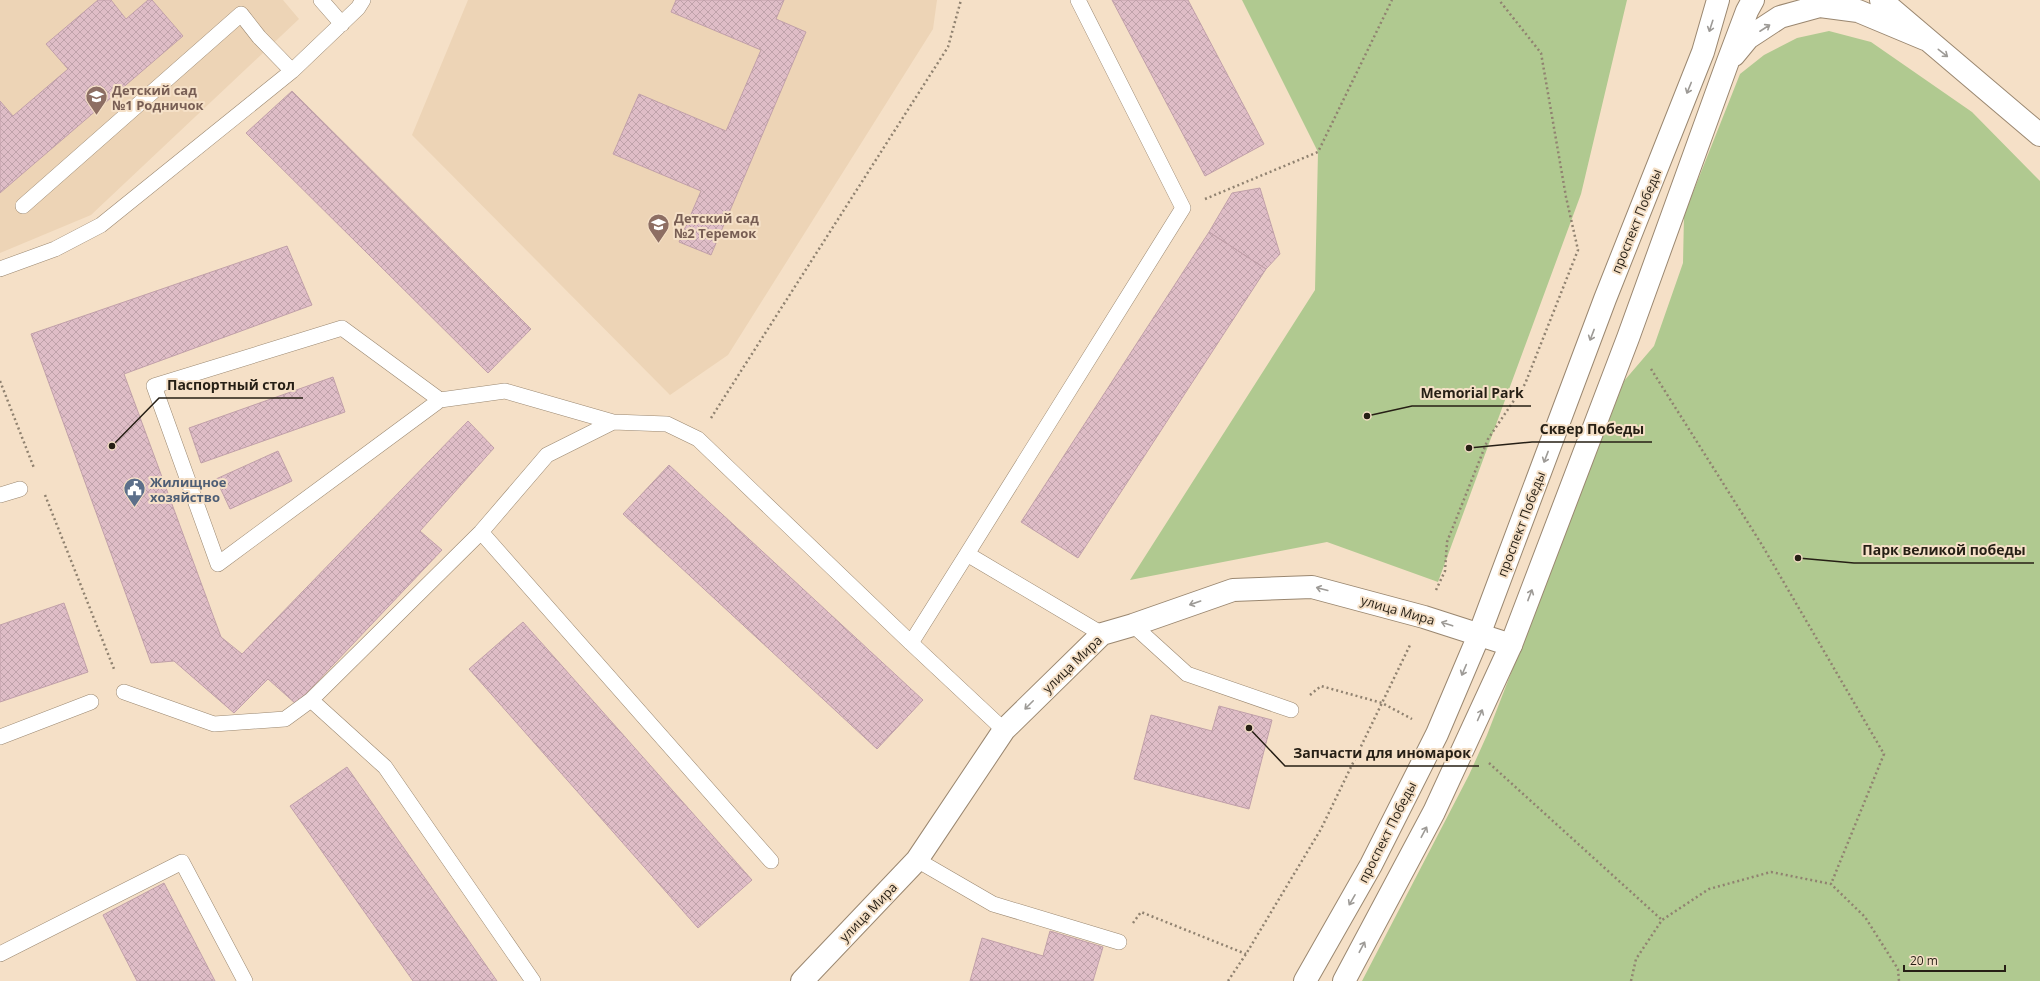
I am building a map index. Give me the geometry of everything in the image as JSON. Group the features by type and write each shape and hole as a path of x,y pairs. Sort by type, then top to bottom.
{"main road":[{"name":"проспект Победы","path":"1305,981 1375,858 1437,734 1479,634 1608,292 1703,52 1718,0"},
{"path":"1344,981 1434,812 1511,645 1625,346 1727,64 1747,11 1753,0"},
{"path":"1881,0 1925,39 1977,80 2040,135"},
{"path":"1727,64 1748,38 1780,17 1820,6 1858,11 1925,39"},
{"name":"улица Мира","path":"802,981 918,860 1004,730 1102,634 1133,625 1233,590 1312,587 1424,617 1511,645"}],"lane":[{"path":"322,0 342,24"},
{"path":"0,269 55,249 101,225 292,71 342,24 364,0"},
{"path":"911,643 1183,208 1078,0"},
{"path":"23,206 241,14 259,37 292,71"},
{"path":"440,400 342,328 154,386 218,564 440,400 505,391 613,422 667,424 698,439 1004,730"},
{"path":"124,692 214,724 285,719 311,700 481,532 547,456 613,422"},
{"path":"0,495 20,489"},
{"path":"481,532 771,861"},
{"path":"967,554 1102,634"},
{"path":"1133,625 1187,674 1291,710"},
{"path":"311,700 384,767 533,981"},
{"path":"0,737 91,702"},
{"path":"918,860 993,904 1119,942"},
{"path":"0,954 182,862 245,981"}],"path":[{"path":"698,439 948,47 961,0"},
{"path":"1183,208 1318,152 1392,0"},
{"path":"1499,0 1541,53 1566,197 1578,250"},
{"path":"1650,369 1762,545 1884,754 1831,884"},
{"path":"0,381 37,475"},
{"path":"43,489 124,692"},
{"path":"1291,710 1321,686 1382,702 1402,713"},
{"path":"1489,764 1662,920"},
{"path":"1631,981 1636,959 1662,920 1709,889 1771,872 1831,884 1865,917 1898,969 1899,981"},
{"path":"1119,942 1141,912 1246,954"}],"shaded area":[{"name":"Детский сад №1 Родничок","path":"0,0 283,0 299,19 91,215 0,253"},
{"name":"Детский сад №2 Теремок","path":"468,0 937,0 933,29 728,355 670,395 412,135"}],"green space":[{"path":"1242,0 1627,0 1581,194 1438,582 1327,542 1130,580 1315,290 1318,152"},
{"path":"1829,31 1871,42 1972,112 2040,181 2040,981 1362,981 1469,775 1487,735 1624,381 1654,346 1683,263 1684,215 1740,74 1764,55 1797,38"}],"building":[{"path":"98,0 111,0 126,19 148,0 152,0 183,36 0,193 0,101 13,116 68,69 46,44"},
{"path":"676,0 784,0 776,19 806,32 711,255 679,242 701,191 613,154 639,94 726,131 761,50 671,12"},
{"path":"1112,0 1188,0 1264,144 1205,176"},
{"path":"292,91 531,329 488,373 246,133"},
{"path":"1260,188 1280,254 1266,269 1209,232 1232,193"},
{"path":"1209,232 1266,269 1078,558 1021,522"},
{"path":"287,246 312,305 124,374 221,637 242,654 468,421 494,448 420,531 442,550 296,704 268,679 234,713 174,661 151,663 31,334"},
{"path":"333,377 345,412 201,463 189,428"},
{"path":"278,451 292,481 230,509 216,479"},
{"path":"669,465 923,700 877,749 623,514"},
{"path":"64,603 88,672 0,702 0,625"},
{"path":"523,622 752,880 698,928 469,669"},
{"path":"1219,706 1272,720 1249,809 1134,779 1151,715 1212,731"},
{"path":"347,767 497,981 413,981 290,806"},
{"path":"164,883 215,981 137,981 103,915"},
{"path":"1050,931 1103,947 1093,981 970,981 982,938 1043,956"}],"place":[{"name":"Детский сад №1 Родничок","path":"97,116"},
{"name":"Детский сад №2 Теремок","path":"659,244"},
{"name":"Memorial Park","path":"1367,416"},
{"name":"Паспортный стол","path":"112,446"},
{"name":"Сквер Победы","path":"1469,448"},
{"name":"Жилищное хозяйство","path":"135,508"},
{"name":"Парк великой победы","path":"1798,558"},
{"name":"Запчасти для иномарок","path":"1249,728"}]}
